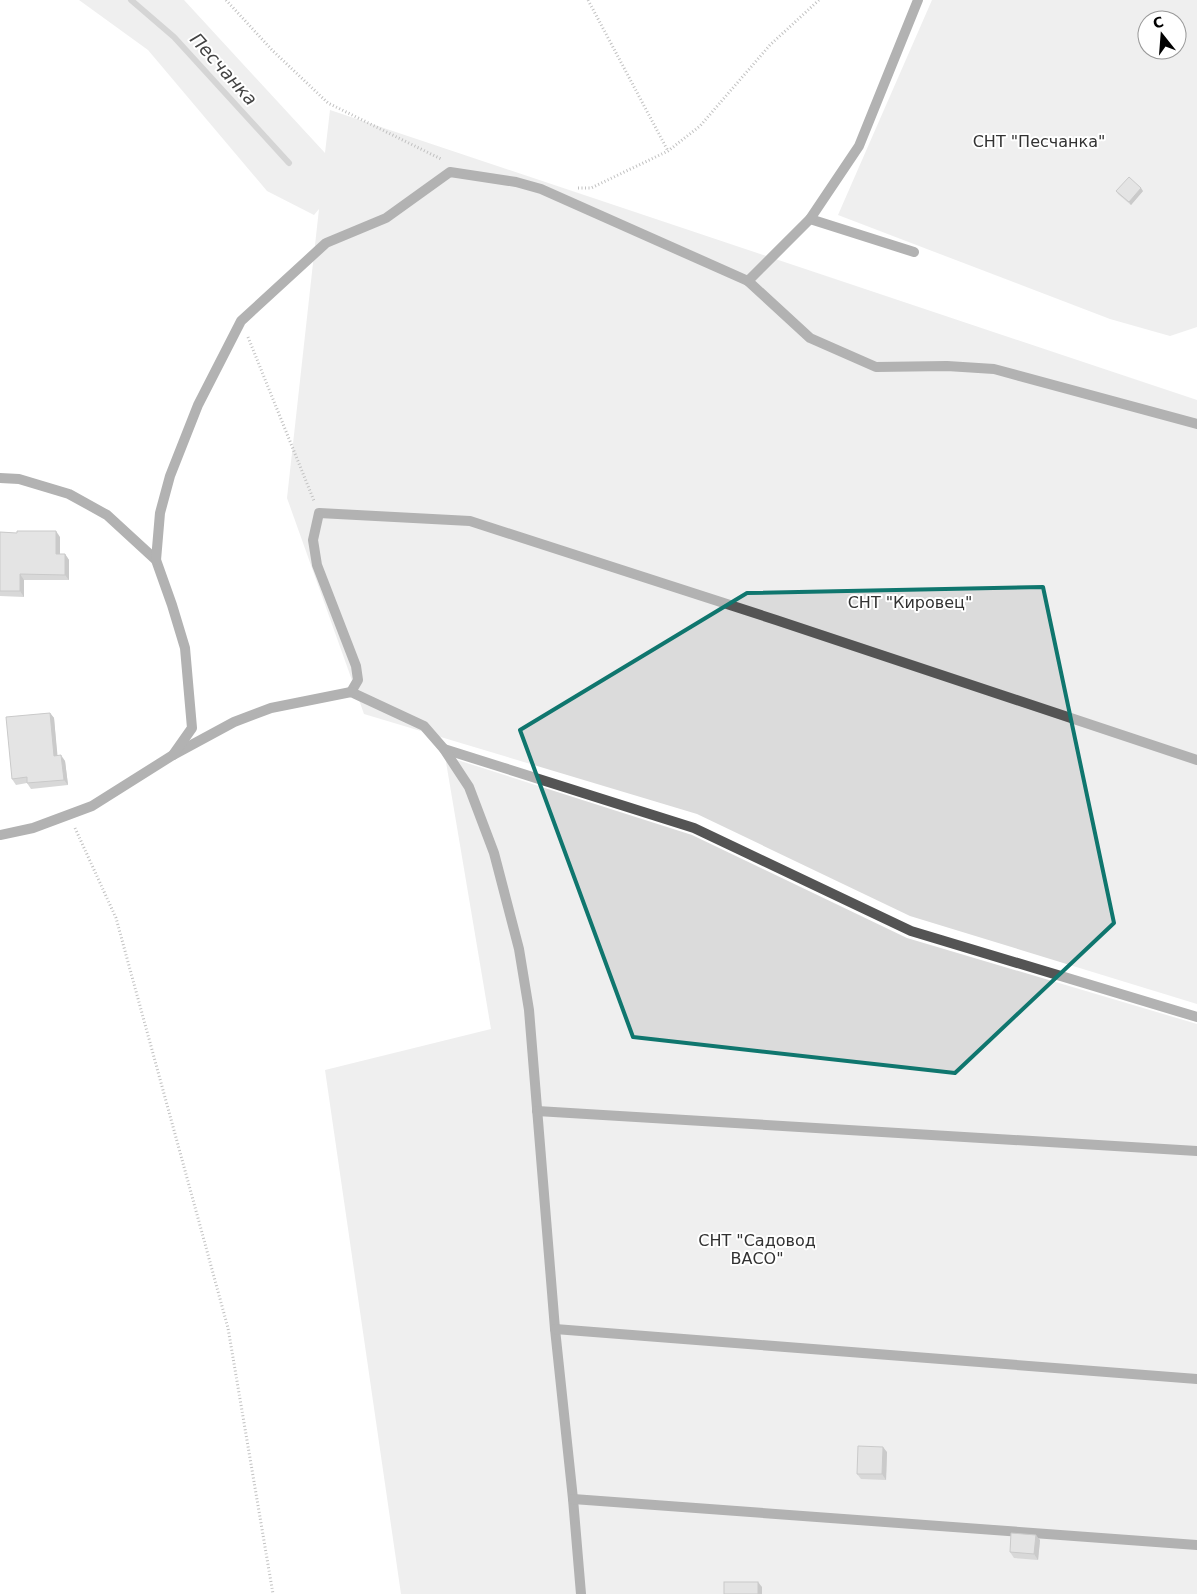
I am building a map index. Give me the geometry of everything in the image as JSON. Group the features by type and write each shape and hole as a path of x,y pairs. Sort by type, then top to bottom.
{"street":[{"path":"748,281 810,219 859,146 918,0"},
{"path":"173,755 192,728 184,648 172,605 156,560 160,513 170,476 198,405 242,321 326,243 386,218 450,172 516,182 541,189 748,281 810,338 876,367 947,366 994,368 1197,424"},
{"path":"810,219 914,252"},
{"path":"0,478 19,479 69,494 107,515 156,560"},
{"path":"351,692 358,680 356,666 317,566 313,540 318,513 470,521 776,620 1197,760"},
{"path":"0,835 33,828 92,806 173,755 234,722 270,708 351,692 424,726 444,749 469,787 494,853 519,949 529,1010 555,1329 581,1594"},
{"path":"444,749 694,828 911,930 1197,1017"},
{"path":"538,1111 1197,1151"},
{"path":"555,1329 1197,1379"},
{"path":"573,1499 1197,1545"}],"path":[{"path":"226,0 272,50 328,103 450,163"},
{"path":"588,0 668,151"},
{"path":"571,188 591,188 668,151 700,126 770,45 818,0"},
{"path":"242,321 318,513"},
{"path":"69,814 116,918 228,1328 273,1594"}],"highlighted area":[{"path":"1043,587 1114,923 955,1073 633,1037 520,730 747,593"}],"green space":[{"name":"СНТ \"Кировец\"","path":"79,0 184,0 325,153 330,110 1197,400 1197,1004 910,916 697,814 364,714 287,498 319,209 314,215 267,191 148,50"},
{"name":"СНТ \"Песчанка\"","path":"932,0 1197,0 1197,327 1170,336 1110,319 838,215"},
{"name":"СНТ \"Садовод ВАСО\"","path":"445,756 692,835 907,938 1197,1024 1197,1594 401,1594 325,1070 491,1029"}],"building":[{"path":"1129,177 1141,188 1129,202 1116,191"},
{"path":"17,531 56,531 56,554 65,554 65,575 20,574 20,591 0,591 0,532 17,533"},
{"path":"50,713 54,756 61,755 64,780 27,783 27,777 12,779 6,717"},
{"path":"858,1446 883,1447 882,1474 857,1474"},
{"path":"1011,1533 1036,1535 1034,1554 1010,1552"},
{"path":"724,1582 758,1582 758,1594 724,1594"}],"waterway":[{"name":"Песчанка","path":"131,0 174,37 289,163"}]}
